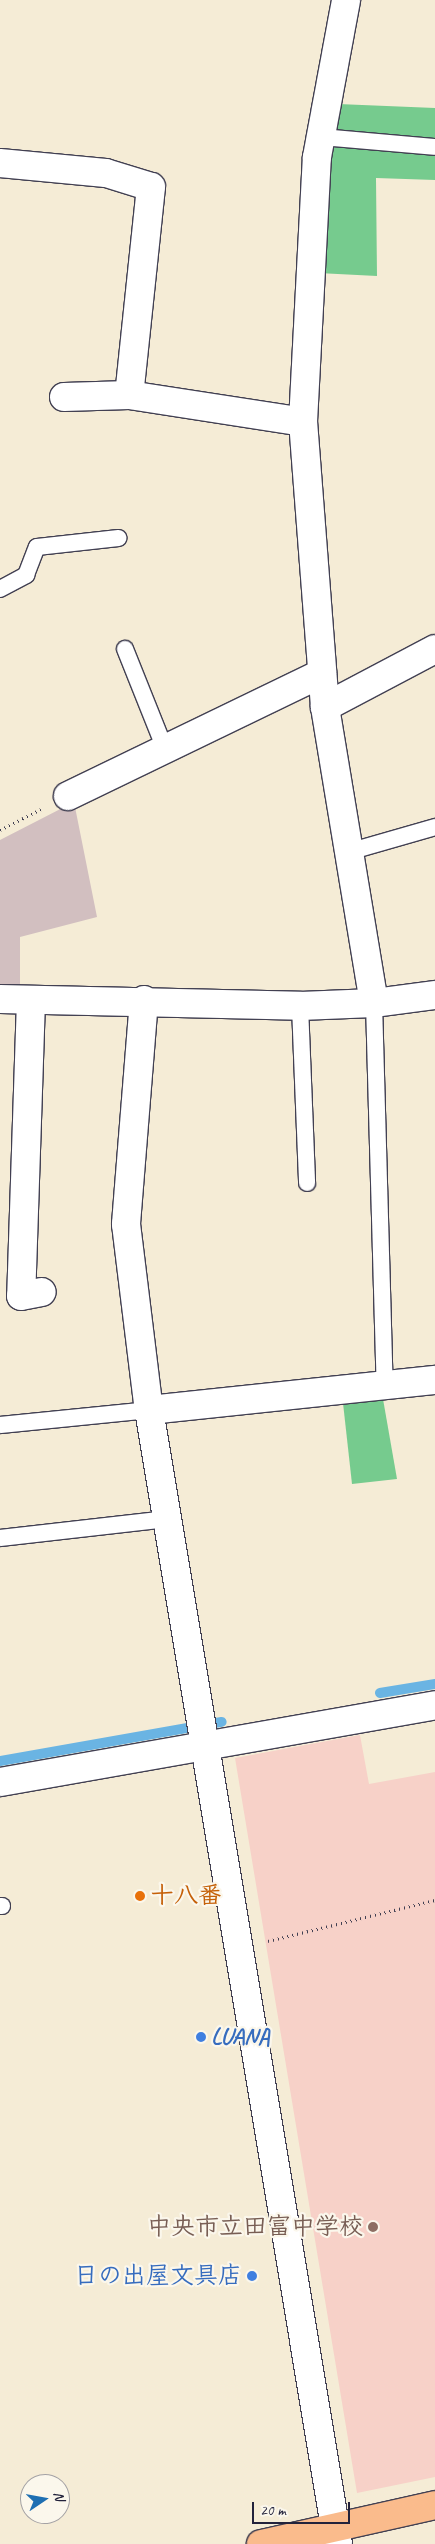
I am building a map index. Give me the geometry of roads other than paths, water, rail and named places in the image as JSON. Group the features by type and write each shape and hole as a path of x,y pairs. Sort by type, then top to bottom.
{"main road":[{"path":"261,2544 336,2536 435,2505"}],"street":[{"path":"346,0 321,137 303,422 325,707 374,1003"},
{"path":"0,163 106,173 151,188 129,395"},
{"path":"64,397 129,395 303,422"},
{"path":"325,707 435,649"},
{"path":"68,796 322,673"},
{"path":"0,1000 144,1000 300,1006 374,1003 435,995"},
{"path":"31,1000 21,1296 42,1292"},
{"path":"144,1000 126,1224 149,1410 166,1519 206,1743 336,2536"},
{"path":"149,1410 435,1380"},
{"path":"0,1782 206,1743 435,1705"}],"lane":[{"path":"321,137 435,147"},
{"path":"0,589 26,575 37,547 119,538"},
{"path":"125,649 164,749"},
{"path":"348,852 435,827"},
{"path":"374,1003 385,1385"},
{"path":"300,1006 307,1183"},
{"path":"0,1425 149,1410"},
{"path":"0,1538 166,1519"}],"waterway":[{"path":"380,1693 435,1684"},
{"path":"0,1761 222,1722"}],"place":[{"name":"十八番","path":"140,1896"},
{"name":"LUANA","path":"201,2037"},
{"name":"中央市立田富中学校","path":"373,2227"},
{"name":"日の出屋文具店","path":"252,2276"}]}
